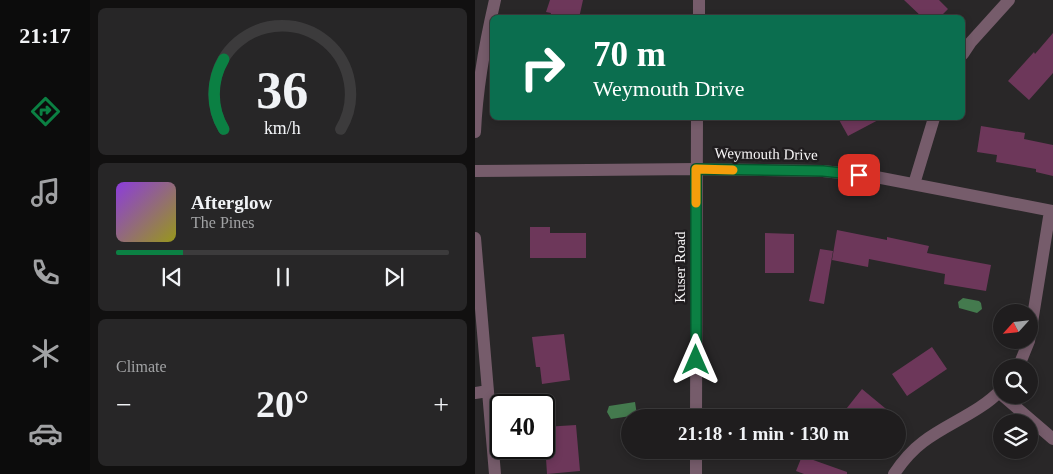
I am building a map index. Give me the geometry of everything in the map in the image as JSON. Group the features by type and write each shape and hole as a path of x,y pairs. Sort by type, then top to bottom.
{"street":[{"path":"492,15 495,0"},
{"path":"699,0 699,15"},
{"path":"965,51 1009,0"},
{"path":"475,132 477,81 490,21"},
{"name":"Kuser Road","path":"696,409 697,120"},
{"path":"914,184 932,120"},
{"name":"Weymouth Drive","path":"475,171 696,169 823,171 876,177 1051,211"},
{"path":"1022,359 1029,341 1051,211"},
{"path":"475,238 495,474"},
{"path":"475,393 488,391"},
{"path":"894,474 904,460 923,442 993,399"},
{"path":"1013,404 1053,439"},
{"path":"696,459 696,474"}],"shaded area":[{"path":"963,298 979,301 982,309 977,313 959,308 958,302"},
{"path":"635,402 636,409 621,409 621,417 611,419 607,412 609,406"}],"building":[{"path":"550,0 583,0 580,15 551,15 551,13 546,12"},
{"path":"904,0 939,0 948,9 942,15 920,15"},
{"path":"1053,33 1053,73 1029,100 1008,81"},
{"path":"839,120 878,120 848,136"},
{"path":"981,126 1025,133 1024,139 1053,145 1053,176 1036,172 1036,169 996,162 997,155 977,152"},
{"path":"530,227 550,227 550,233 586,233 586,258 530,258"},
{"path":"837,230 887,240 887,237 929,246 927,253 991,265 986,291 944,284 945,274 869,259 868,267 832,260"},
{"path":"765,233 794,234 794,273 765,273"},
{"path":"820,249 833,251 824,304 809,301"},
{"path":"564,334 570,380 542,384 540,367 536,367 532,337"},
{"path":"932,347 947,369 907,396 892,374"},
{"path":"862,389 886,409 846,409"},
{"path":"576,425 580,471 547,474 546,459 555,459 555,426"},
{"path":"801,459 810,459 847,472 847,474 804,474 796,471"}],"slow traffic":[{"path":"696,203 696,169 733,170"}],"route":[{"path":"696,360 696,169 823,171 859,175"}]}
